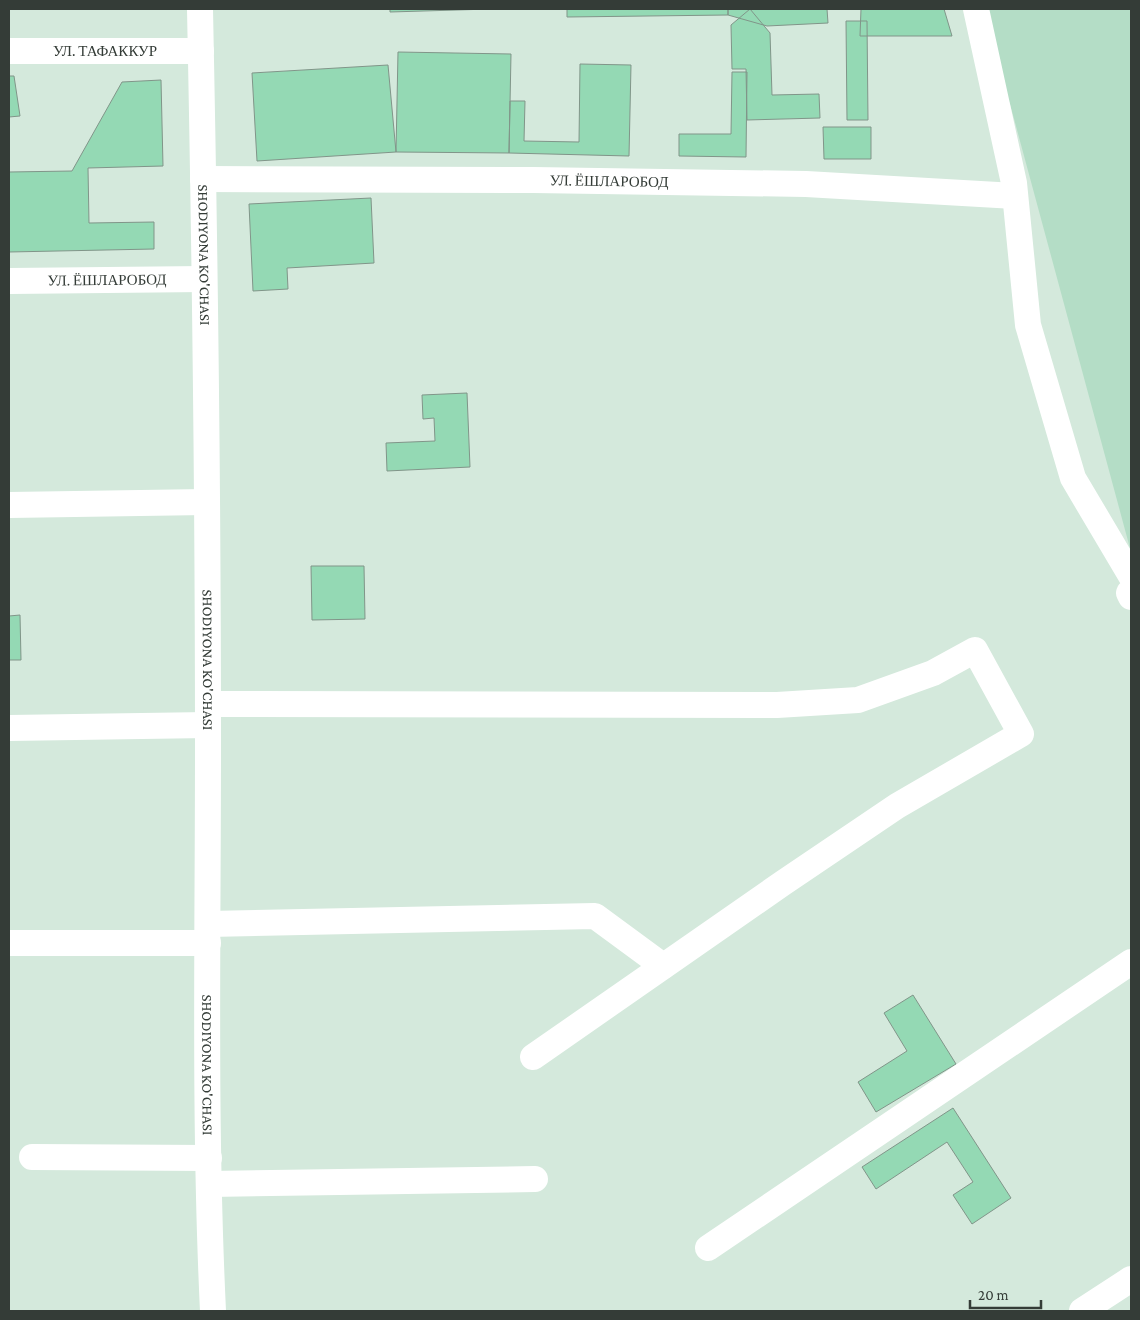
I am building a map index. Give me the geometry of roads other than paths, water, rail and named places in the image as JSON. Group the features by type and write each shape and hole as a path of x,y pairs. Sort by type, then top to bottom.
{"street":[{"name":"SHODIYONA KO'CHASI","path":"200,9 208,715 209,1184 213,1311"},
{"path":"976,9 1014,183 1028,325 1073,478 1131,576"},
{"name":"УЛ. ТАФАККУР","path":"9,51 201,50"},
{"name":"УЛ. ЁШЛАРОБОД","path":"203,179 523,180 806,184 1015,196"},
{"name":"УЛ. ЁШЛАРОБОД","path":"9,281 204,279"},
{"path":"9,504 206,502"},
{"path":"1131,592 1129,593 1131,597"},
{"path":"9,728 208,715 777,705 858,700 934,673 975,650 1020,734 897,806 533,1057"},
{"path":"9,942 595,916 663,966"},
{"path":"708,1248 1131,962"},
{"path":"32,1157 209,1158"},
{"path":"209,1184 536,1179"},
{"path":"1082,1311 1131,1279"}]}
